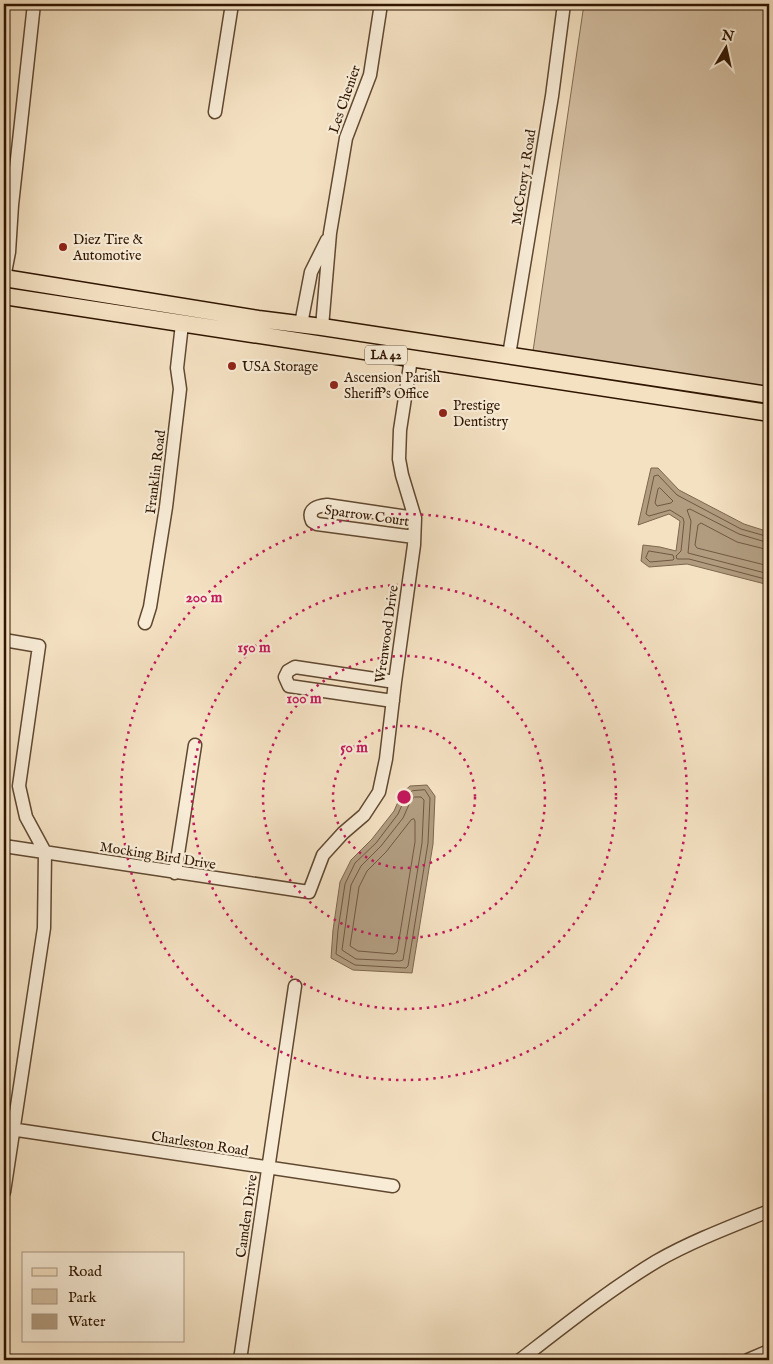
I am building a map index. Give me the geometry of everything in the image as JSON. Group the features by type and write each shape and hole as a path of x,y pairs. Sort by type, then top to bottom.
{"main road":[{"name":"LA 42","path":"4,279 252,322 301,324 769,395"},
{"name":"LA 42","path":"4,296 769,413"},
{"path":"146,318 175,315 252,322 305,334 322,327"},
{"path":"411,359 437,355 499,364 509,355"},
{"path":"566,382 582,373 622,379 654,377"}],"street":[{"path":"4,279 9,252 34,4"},
{"path":"215,112 232,4"},
{"name":"Les Chenier","path":"322,327 330,233 346,138 370,75 381,4"},
{"name":"McCrory 1 Road","path":"509,355 552,96 564,4"},
{"name":"Les Chenier","path":"301,324 311,272 330,233"},
{"name":"Franklin Road","path":"145,623 152,598 174,448 180,390 177,368 182,324"},
{"name":"Wrenwood Drive","path":"309,892 323,855 343,833 364,815 379,792 386,759 414,537 415,518 399,460 400,430 411,359"},
{"name":"Sparrow Court","path":"414,537 317,524 312,522 310,516 312,510 317,506 327,506 415,518"},
{"path":"4,640 39,646 19,786 26,817 45,852 44,928 9,1129 4,1192"},
{"path":"393,701 289,686 285,678 288,671 295,667 395,682"},
{"path":"175,873 195,745"},
{"name":"Mocking Bird Drive","path":"4,846 309,892"},
{"name":"Camden Drive","path":"240,1360 295,986"},
{"name":"Charleston Road","path":"9,1129 392,1186"},
{"path":"520,1360 608,1294 658,1261 724,1229 769,1210"},
{"path":"748,1360 769,1351"}],"green space":[{"path":"584,4 769,4 769,387 533,351"}],"water":[{"path":"651,468 658,468 679,490 744,524 769,532 769,585 687,564 649,567 641,561 643,545 676,551 680,521 669,514 638,525"},
{"path":"427,785 435,796 433,844 412,973 353,970 331,958 340,882 351,860 372,839 394,811 402,793 410,786"}],"place":[{"name":"Diez Tire & Automotive","path":"63,247"},
{"name":"USA Storage","path":"232,366"},
{"name":"Ascension Parish Sheriff's Office","path":"334,385"},
{"name":"Prestige Dentistry","path":"443,413"}]}
